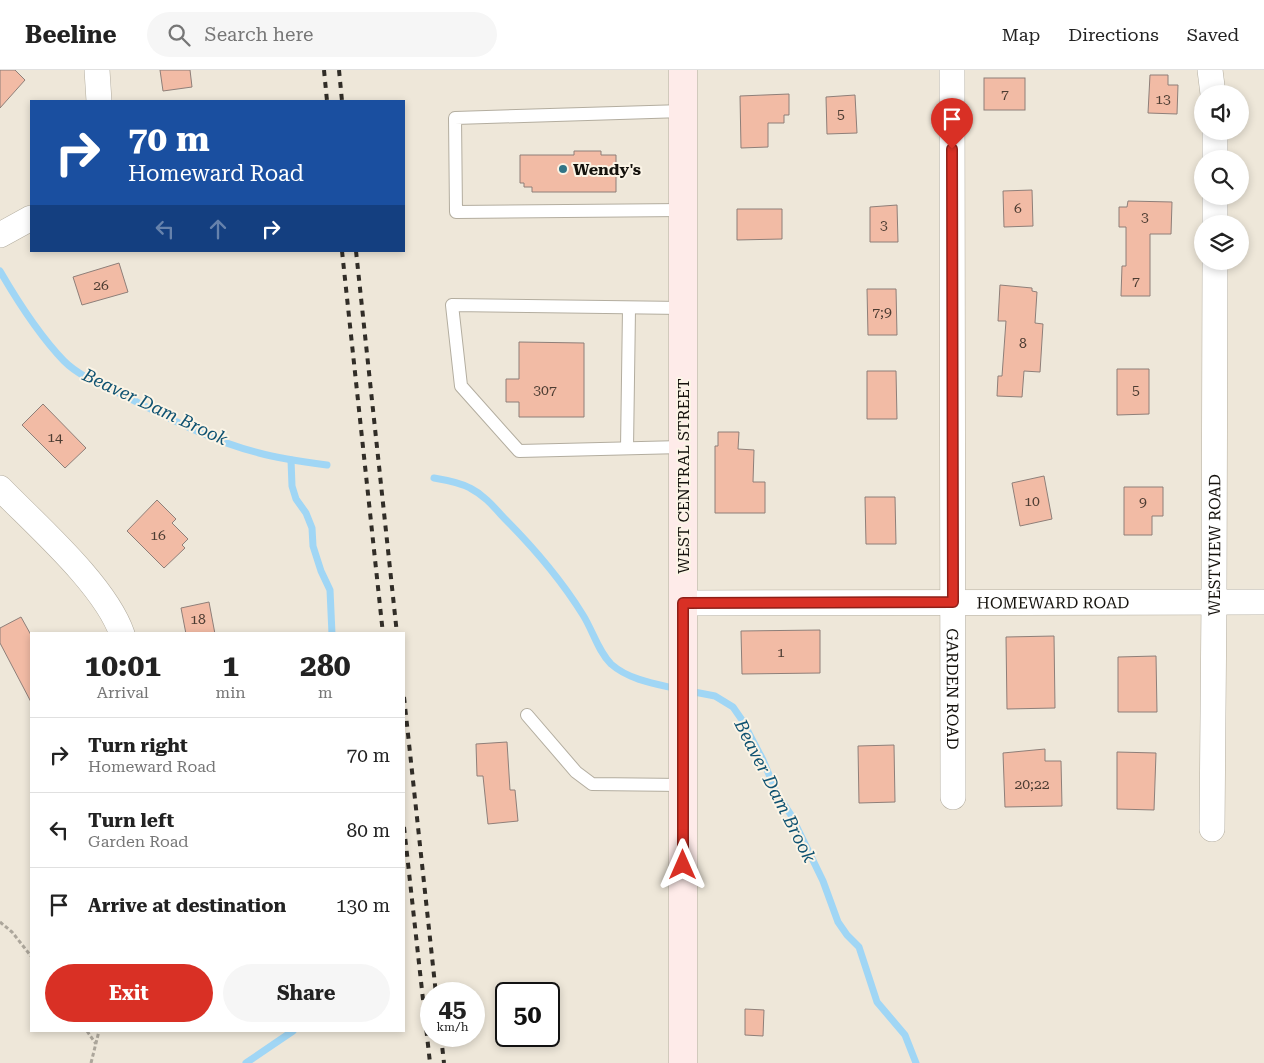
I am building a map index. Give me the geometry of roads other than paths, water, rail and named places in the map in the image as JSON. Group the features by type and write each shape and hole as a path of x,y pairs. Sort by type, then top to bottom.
{"main road":[{"name":"WEST CENTRAL STREET","path":"683,70 683,1063"}],"street":[{"path":"97,70 100,100"},
{"name":"GARDEN ROAD","path":"952,70 953,797"},
{"path":"1210,70 1211,85"},
{"name":"WESTVIEW ROAD","path":"1212,829 1215,270"},
{"path":"0,488 88,580 106,602 121,632"},
{"name":"HOMEWARD ROAD","path":"683,603 1264,602"}],"lane":[{"path":"683,112 455,118 456,212 683,210"},
{"path":"682,308 629,309 452,305 461,386 519,451 682,447"},
{"path":"627,448 629,309"},
{"path":"527,715 576,772 592,784 683,785"}],"waterway":[{"name":"Beaver Dam Brook","path":"0,271 46,340 70,367 84,376 173,420 224,442 276,457 327,465"},
{"path":"291,460 292,486 296,499 306,513 312,528 313,546 321,571 330,590 332,632"},
{"name":"Beaver Dam Brook","path":"434,478 466,486 480,494 493,506 556,576 583,615 606,659 611,664 634,678 678,689"},
{"name":"Beaver Dam Brook","path":"689,691 715,696 733,707 742,720 763,760 777,794 791,815 823,881 838,922 859,947 877,1002 905,1035 916,1063"},
{"path":"246,1063 292,1032"}],"railway":[{"path":"324,70 327,100"},
{"path":"339,70 342,100"},
{"path":"342,252 383,632"},
{"path":"356,252 397,632"},
{"path":"405,706 435,982"},
{"path":"405,836 430,1063"},
{"path":"442,1047 444,1063"}],"place":[{"name":"Wendy's","path":"563,169"}]}
